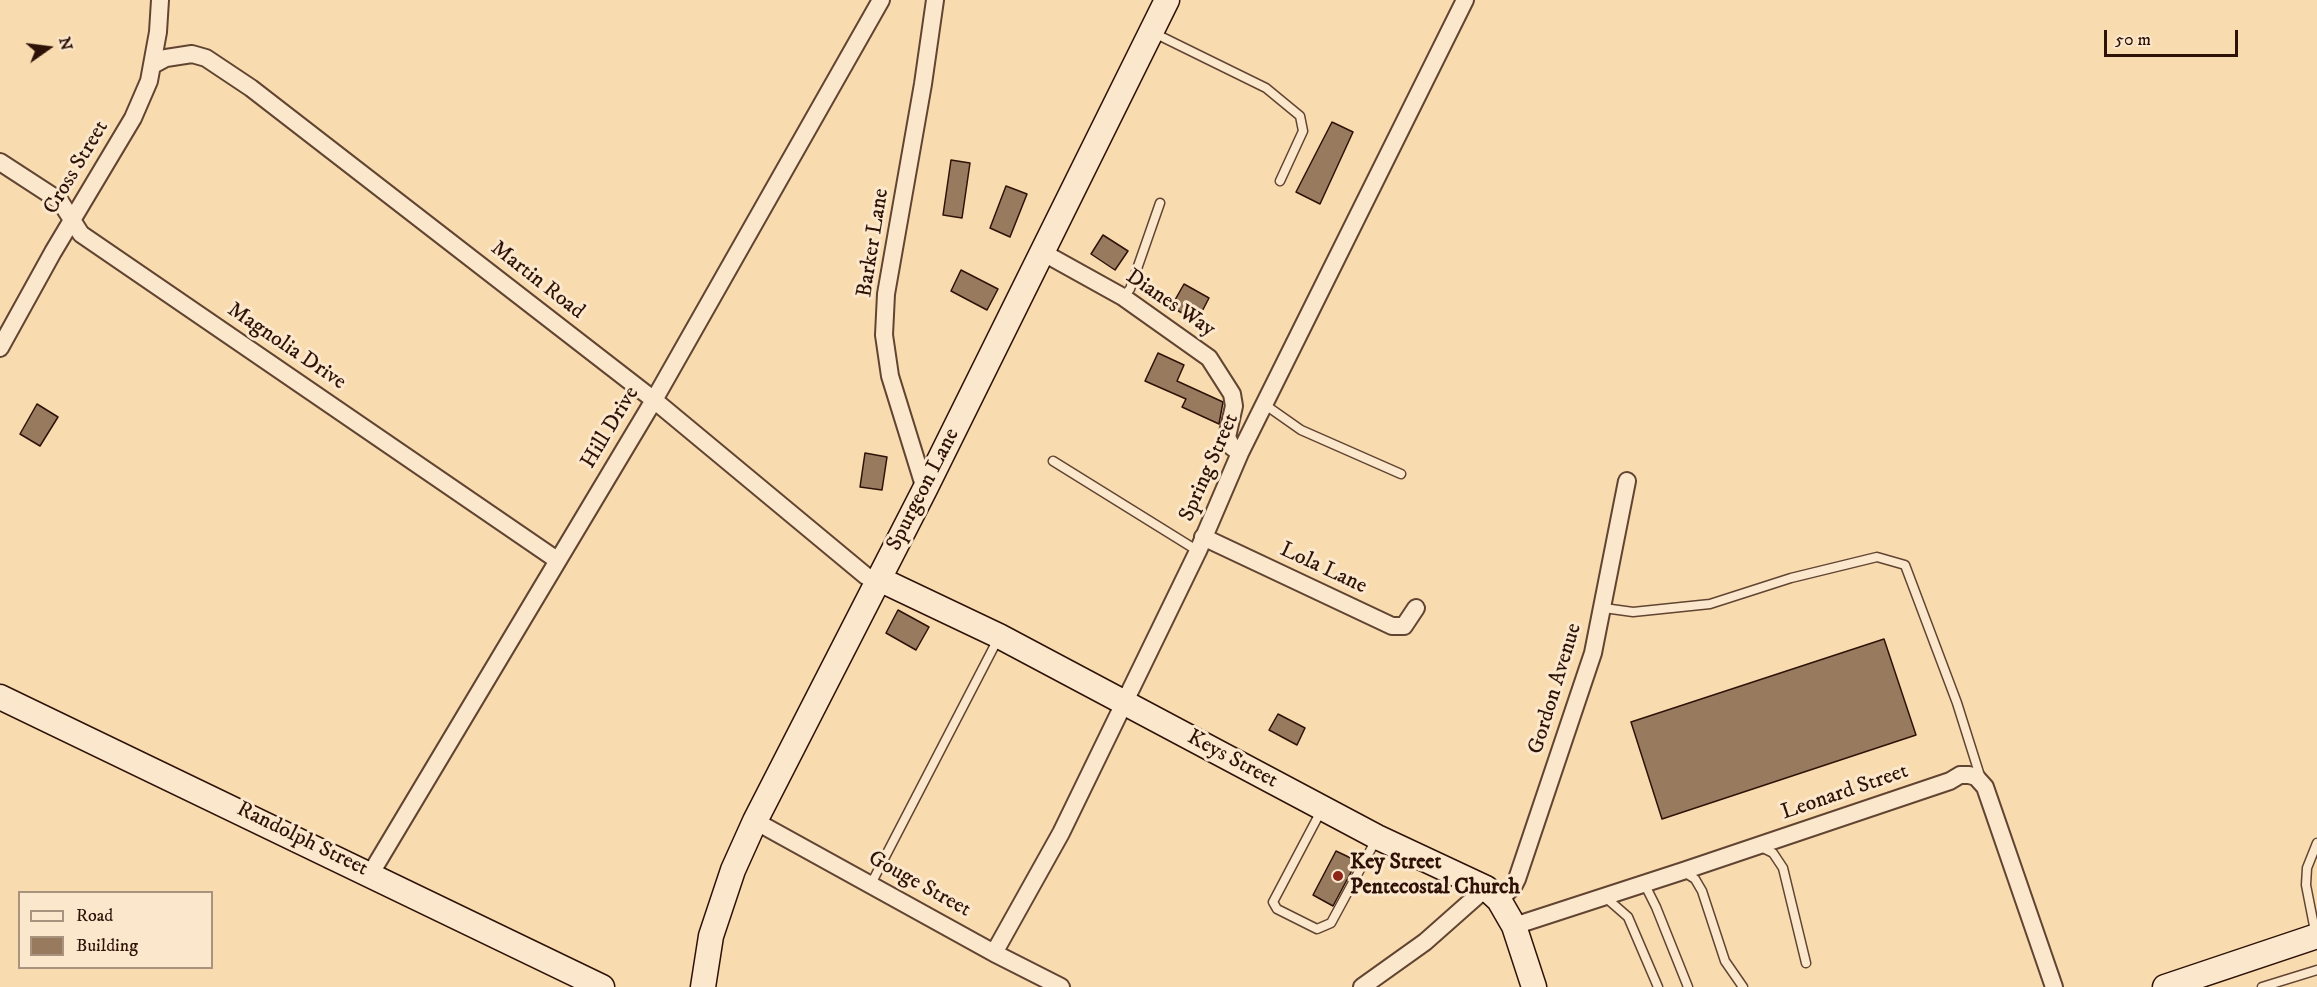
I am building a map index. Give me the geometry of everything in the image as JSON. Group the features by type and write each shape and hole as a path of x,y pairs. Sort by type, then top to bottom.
{"street":[{"name":"Cross Street","path":"0,348 132,118 149,81 153,65 160,0"},
{"name":"Hill Drive","path":"371,873 654,400 881,0"},
{"name":"Barker Lane","path":"925,489 890,376 884,335 886,294 923,84 934,0"},
{"name":"Spurgeon Lane","path":"703,987 711,936 733,870 755,821 925,489 1167,0"},
{"name":"Spring Street","path":"994,953 1061,833 1201,544 1240,453 1465,0"},
{"name":"Martin Road","path":"153,65 166,58 192,54 206,58 251,88 654,400 866,576 879,579"},
{"name":"Magnolia Drive","path":"0,162 60,201 81,234 557,560"},
{"name":"Dianes Way","path":"1042,252 1123,297 1209,358 1232,394 1234,406 1227,437 1232,447 1240,453"},
{"name":"Gordon Avenue","path":"1493,894 1517,879 1593,653 1604,608 1627,481"},
{"name":"Lola Lane","path":"1201,544 1392,626 1404,626 1416,608"},
{"name":"Keys Street","path":"879,579 999,636 1377,837 1493,894"},
{"name":"Randolph Street","path":"0,697 371,873 602,987"},
{"name":"Leonard Street","path":"1514,926 1759,846 1960,775 1969,775 1982,782"},
{"path":"1982,782 2054,987"},
{"name":"Gouge Street","path":"755,821 994,953 1061,987"},
{"path":"1362,987 1493,894 1514,926 1534,987"},
{"path":"2175,986 2317,936"}],"lane":[{"path":"1151,32 1266,88 1300,116 1303,131 1280,181"},
{"path":"1123,297 1130,289 1160,203"},
{"path":"1264,404 1301,430 1401,474"},
{"path":"1053,461 1201,544"},
{"path":"1604,608 1633,612 1710,604 1791,578 1877,557 1905,565 1957,703 1982,782"},
{"path":"872,884 999,636"},
{"path":"1322,808 1274,896 1273,902 1276,909 1317,929 1325,928 1331,923 1377,837"},
{"path":"2317,843 2307,868 2306,885 2317,936"},
{"path":"1759,846 1773,854 1783,868 1806,963"},
{"path":"1683,871 1695,879 1702,891 1725,962 1743,987"},
{"path":"1644,884 1656,907 1688,987"},
{"path":"1604,896 1629,917 1658,987"},
{"path":"2262,987 2317,970"}],"building":[{"path":"1332,122 1353,132 1320,204 1296,192"},
{"path":"951,160 970,163 962,218 943,215"},
{"path":"1006,186 1027,194 1010,237 990,228"},
{"path":"1103,235 1128,251 1115,270 1091,254"},
{"path":"961,270 998,289 987,310 951,291"},
{"path":"1184,284 1209,298 1197,321 1171,307"},
{"path":"1158,353 1184,365 1177,381 1223,402 1219,424 1182,407 1186,399 1145,381"},
{"path":"37,404 58,417 40,446 20,434"},
{"path":"865,453 887,457 882,490 860,487"},
{"path":"898,610 929,627 916,650 886,633"},
{"path":"1884,639 1916,735 1662,819 1631,722"},
{"path":"1278,714 1305,728 1297,745 1269,730"},
{"path":"1336,851 1357,861 1333,906 1313,895"}],"place":[{"name":"Key Street Pentecostal Church","path":"1338,876"}]}
